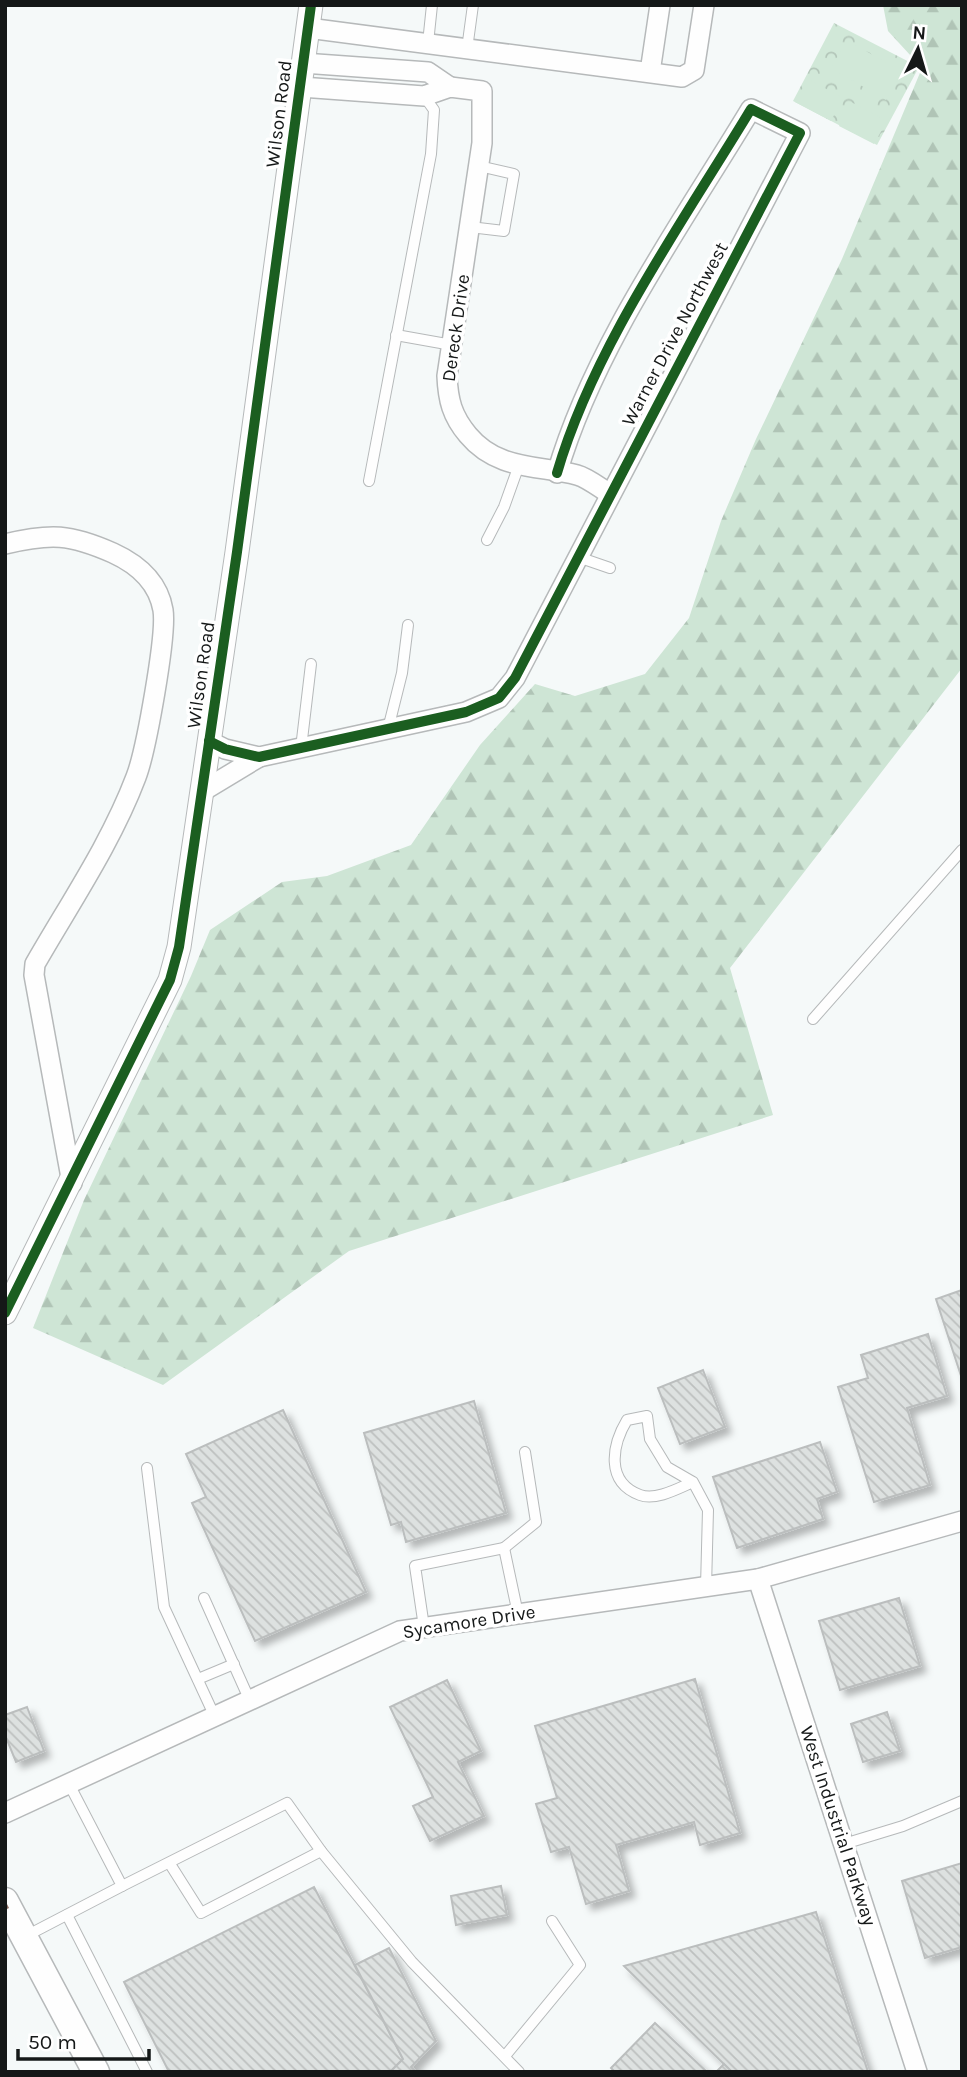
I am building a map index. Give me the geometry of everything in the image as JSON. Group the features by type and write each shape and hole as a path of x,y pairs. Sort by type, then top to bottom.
{"main road":[{"path":"6,1903 96,2072"}],"street":[{"path":"649,72 660,5"},
{"path":"309,17 428,43 682,77 694,70 704,5"},
{"name":"Wilson Road","path":"5,1313 72,1183 170,980 179,947 309,17"},
{"name":"Dereck Drive","path":"303,63 428,72 450,87 482,91 479,166 447,376 448,402 460,426 481,450 494,458 579,476 610,494"},
{"path":"300,87 424,96 450,87"},
{"name":"Warner Drive Northwest","path":"209,741 233,752 259,757 466,712 499,698 515,678 800,134 751,109 637,297 570,427 557,473"},
{"path":"5,544 44,536 80,538 136,563 150,581 163,609 159,661 136,776 91,871 35,964 34,975 72,1183"},
{"path":"201,792 259,757"},
{"name":"Sycamore Drive","path":"5,1813 400,1631 758,1579 962,1521"},
{"name":"West Industrial Parkway","path":"758,1579 918,2072"}],"lane":[{"path":"428,43 432,5"},
{"path":"467,48 473,5"},
{"path":"369,481 431,154 434,110 424,96"},
{"path":"470,227 504,231 514,174 479,166"},
{"path":"397,335 452,345"},
{"path":"487,540 504,507 519,465"},
{"path":"578,557 610,568"},
{"path":"388,729 402,673 408,625"},
{"path":"302,748 311,664"},
{"path":"813,1019 962,850"},
{"path":"693,1482 666,1493 642,1496 626,1485 614,1463 614,1441 626,1420 647,1416 650,1439 667,1467 693,1482 708,1510 706,1587"},
{"path":"425,1627 415,1566 504,1548 536,1522 525,1452"},
{"path":"147,1468 164,1607 215,1717"},
{"path":"504,1548 519,1614"},
{"path":"204,1598 251,1701"},
{"path":"198,1679 234,1664"},
{"path":"69,1784 122,1886"},
{"path":"844,1844 903,1826 962,1801"},
{"path":"24,1937 287,1803 321,1850 412,1962 519,2072"},
{"path":"170,1864 201,1913 321,1850"},
{"path":"67,1915 147,2072"},
{"path":"505,2056 580,1965 552,1921"}],"green space":[{"path":"883,5 962,5 962,668 730,968 773,1115 349,1251 163,1385 33,1328 84,1200 191,976 210,930 282,882 327,876 411,845 480,745 535,684 575,696 645,674 689,618 721,521 756,439 842,259 922,68 888,31"},
{"path":"834,23 919,67 877,145 793,101"},
{"path":"847,40 902,72 886,100 831,68"},
{"path":"808,79 843,98 831,121 795,102"},
{"path":"851,102 887,121 874,144 839,126"}],"building":[{"path":"962,1290 962,1379 936,1299"},
{"path":"928,1334 947,1396 907,1408 930,1485 874,1502 838,1387 868,1378 861,1355"},
{"path":"703,1370 725,1427 680,1444 658,1388"},
{"path":"474,1401 506,1513 406,1542 401,1522 391,1525 364,1433"},
{"path":"283,1410 366,1592 255,1641 192,1503 206,1497 186,1454"},
{"path":"820,1442 837,1492 817,1499 823,1519 737,1548 713,1477"},
{"path":"899,1598 920,1666 840,1690 819,1621"},
{"path":"695,1679 740,1833 700,1845 694,1822 616,1845 629,1891 586,1904 569,1847 551,1852 536,1804 557,1798 535,1726"},
{"path":"447,1680 481,1751 458,1762 484,1816 430,1841 413,1806 433,1797 390,1707"},
{"path":"27,1707 44,1751 16,1762 5,1735 5,1715"},
{"path":"887,1712 900,1751 863,1762 851,1724"},
{"path":"962,1863 962,1947 925,1958 902,1881"},
{"path":"501,1886 507,1915 456,1925 451,1896"},
{"path":"314,1887 403,2059 390,2072 169,2072 124,1982"},
{"path":"816,1912 868,2072 732,2072 624,1966"},
{"path":"389,1948 436,2041 411,2067 416,2072 390,2072 403,2059 355,1965"},
{"path":"655,2023 707,2072 615,2072 611,2068"},
{"path":"724,2064 732,2072 716,2072"}],"cycle path":[{"path":"5,1313 170,980 179,947 237,552 311,5"},
{"path":"209,741 225,749 259,757 466,712 499,698 515,678 800,133 751,109 669,240 617,332 593,378 557,473"}]}
